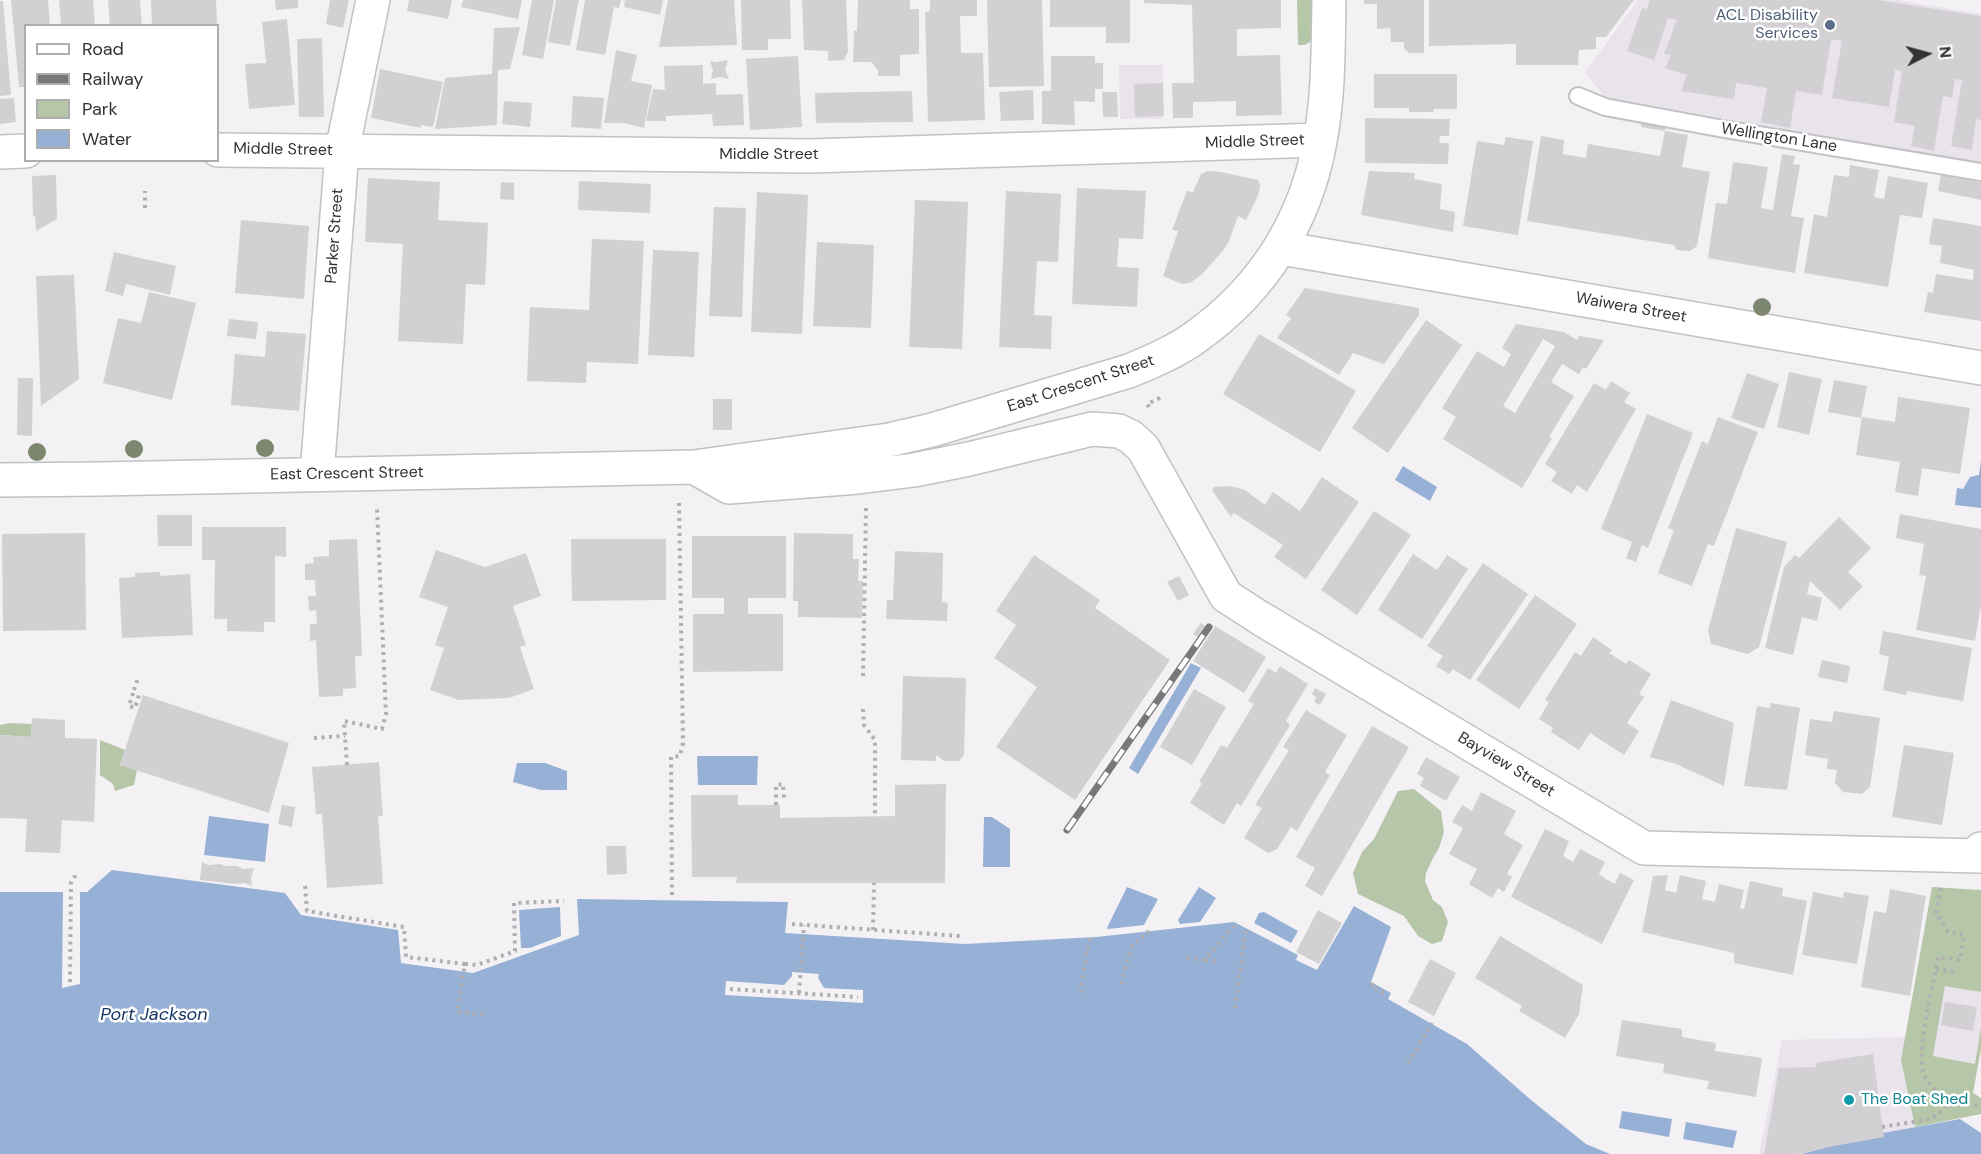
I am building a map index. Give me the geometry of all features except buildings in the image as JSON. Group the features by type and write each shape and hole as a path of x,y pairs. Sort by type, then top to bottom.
{"street":[{"name":"Parker Street","path":"317,474 342,151 373,0"},
{"name":"East Crescent Street","path":"0,480 694,467 889,440 978,417 1129,371 1160,358 1196,337 1225,314 1254,284 1281,248 1301,210 1320,140 1325,103 1329,0"},
{"name":"Middle Street","path":"219,150 810,156 1320,140"},
{"path":"0,152 24,151"},
{"name":"Waiwera Street","path":"1281,248 1981,368"},
{"name":"Bayview Street","path":"694,467 729,487 858,477 914,470 969,459 1092,429 1119,431 1131,437 1143,448 1226,596 1644,848 1980,852"}],"lane":[{"name":"Wellington Lane","path":"1578,96 1605,106 1713,127 1981,172"}],"path":[{"path":"145,191 145,208"},
{"path":"1151,410 1147,404 1162,396"},
{"path":"863,676 866,498"},
{"path":"672,895 671,757 680,756 683,743 679,501"},
{"path":"347,765 344,721 382,729 386,714 376,504"},
{"path":"138,678 129,706 135,708 139,695 143,696"},
{"path":"864,709 864,725 875,740 875,816"},
{"path":"314,738 345,736"},
{"path":"776,805 776,785 783,784 784,798"},
{"path":"70,982 71,882 75,871"},
{"path":"873,930 874,883"},
{"path":"305,886 307,911 404,927 406,957 477,965 516,951 514,903 564,901"},
{"path":"1939,896 1936,913 1948,932 1964,935 1960,960 1938,957 1920,1056 1924,1076 1930,1085 1949,1098 1981,1106"},
{"path":"1205,959 1237,923"},
{"path":"792,924 960,936"},
{"path":"799,993 804,925"},
{"path":"1235,1008 1246,927"},
{"path":"1121,984 1131,947 1149,931"},
{"path":"1080,993 1090,935"},
{"path":"1187,958 1219,961"},
{"path":"465,964 457,1012 483,1014"},
{"path":"1936,969 1958,972"},
{"path":"1373,983 1371,986 1384,993"},
{"path":"730,988 858,997"},
{"path":"1408,1063 1432,1023"},
{"path":"1882,1127 1931,1119 1943,1110 1949,1098"}],"shaded area":[{"path":"1638,0 1897,0 1981,14 1981,164 1605,97 1585,72"},
{"path":"1119,65 1163,65 1163,119 1120,119"},
{"path":"1945,985 1981,992 1981,1027 1975,1064 1933,1056"},
{"path":"1906,1037 1901,1060 1915,1127 1801,1154 1759,1154 1782,1040"}],"green space":[{"path":"1297,0 1317,0 1312,41 1305,45 1298,45"},
{"path":"32,724 31,737 0,735 0,725"},
{"path":"100,740 125,750 120,765 137,770 134,785 115,791 113,784 100,775"},
{"path":"1414,789 1441,811 1444,832 1439,848 1426,873 1425,881 1433,900 1442,907 1448,922 1442,941 1432,944 1418,936 1404,916 1358,894 1353,873 1362,852 1374,839 1398,791"},
{"path":"1932,887 1981,890 1981,992 1945,986 1933,1056 1975,1064 1981,1027 1981,1049 1973,1093 1981,1098 1981,1114 1915,1127 1901,1060"}],"water":[{"path":"1981,460 1981,508 1955,505 1957,488 1963,489 1970,477 1979,475"},
{"path":"1403,466 1437,487 1430,501 1395,480"},
{"path":"1191,663 1201,668 1138,774 1129,768"},
{"path":"697,756 758,756 757,785 698,785"},
{"path":"517,763 545,763 567,771 567,790 541,790 513,782"},
{"path":"209,816 269,824 265,862 204,855"},
{"path":"984,817 992,817 1010,829 1010,867 983,867"},
{"name":"Port Jackson","path":"112,870 285,893 301,915 398,930 401,963 473,973 579,935 577,899 788,902 785,933 965,944 1096,937 1234,922 1298,955 1296,960 1317,970 1354,906 1391,927 1371,982 1391,993 1388,999 1467,1044 1586,1144 1610,1154 0,1154 0,892 87,892"},
{"path":"1127,887 1158,899 1144,925 1108,929 1107,928"},
{"path":"1199,887 1216,898 1200,922 1180,924 1178,920"},
{"path":"560,907 561,936 530,948 521,948 519,910"},
{"path":"1264,912 1298,931 1291,943 1254,923 1259,913"},
{"path":"1622,1111 1672,1119 1669,1137 1619,1128"},
{"path":"1960,1119 1981,1133 1981,1154 1801,1154 1883,1133"},
{"path":"1686,1122 1737,1131 1733,1148 1683,1139"}],"pier":[{"path":"63,892 80,892 80,984 62,988"},
{"path":"792,972 819,974 818,978 824,988 863,990 863,1003 725,995 726,981 784,985 792,976"}],"railway":[{"path":"1067,830 1209,627"}],"place":[{"name":"ACL Disability Services","path":"1830,25"},
{"name":"The Boat Shed","path":"1849,1100"}]}
